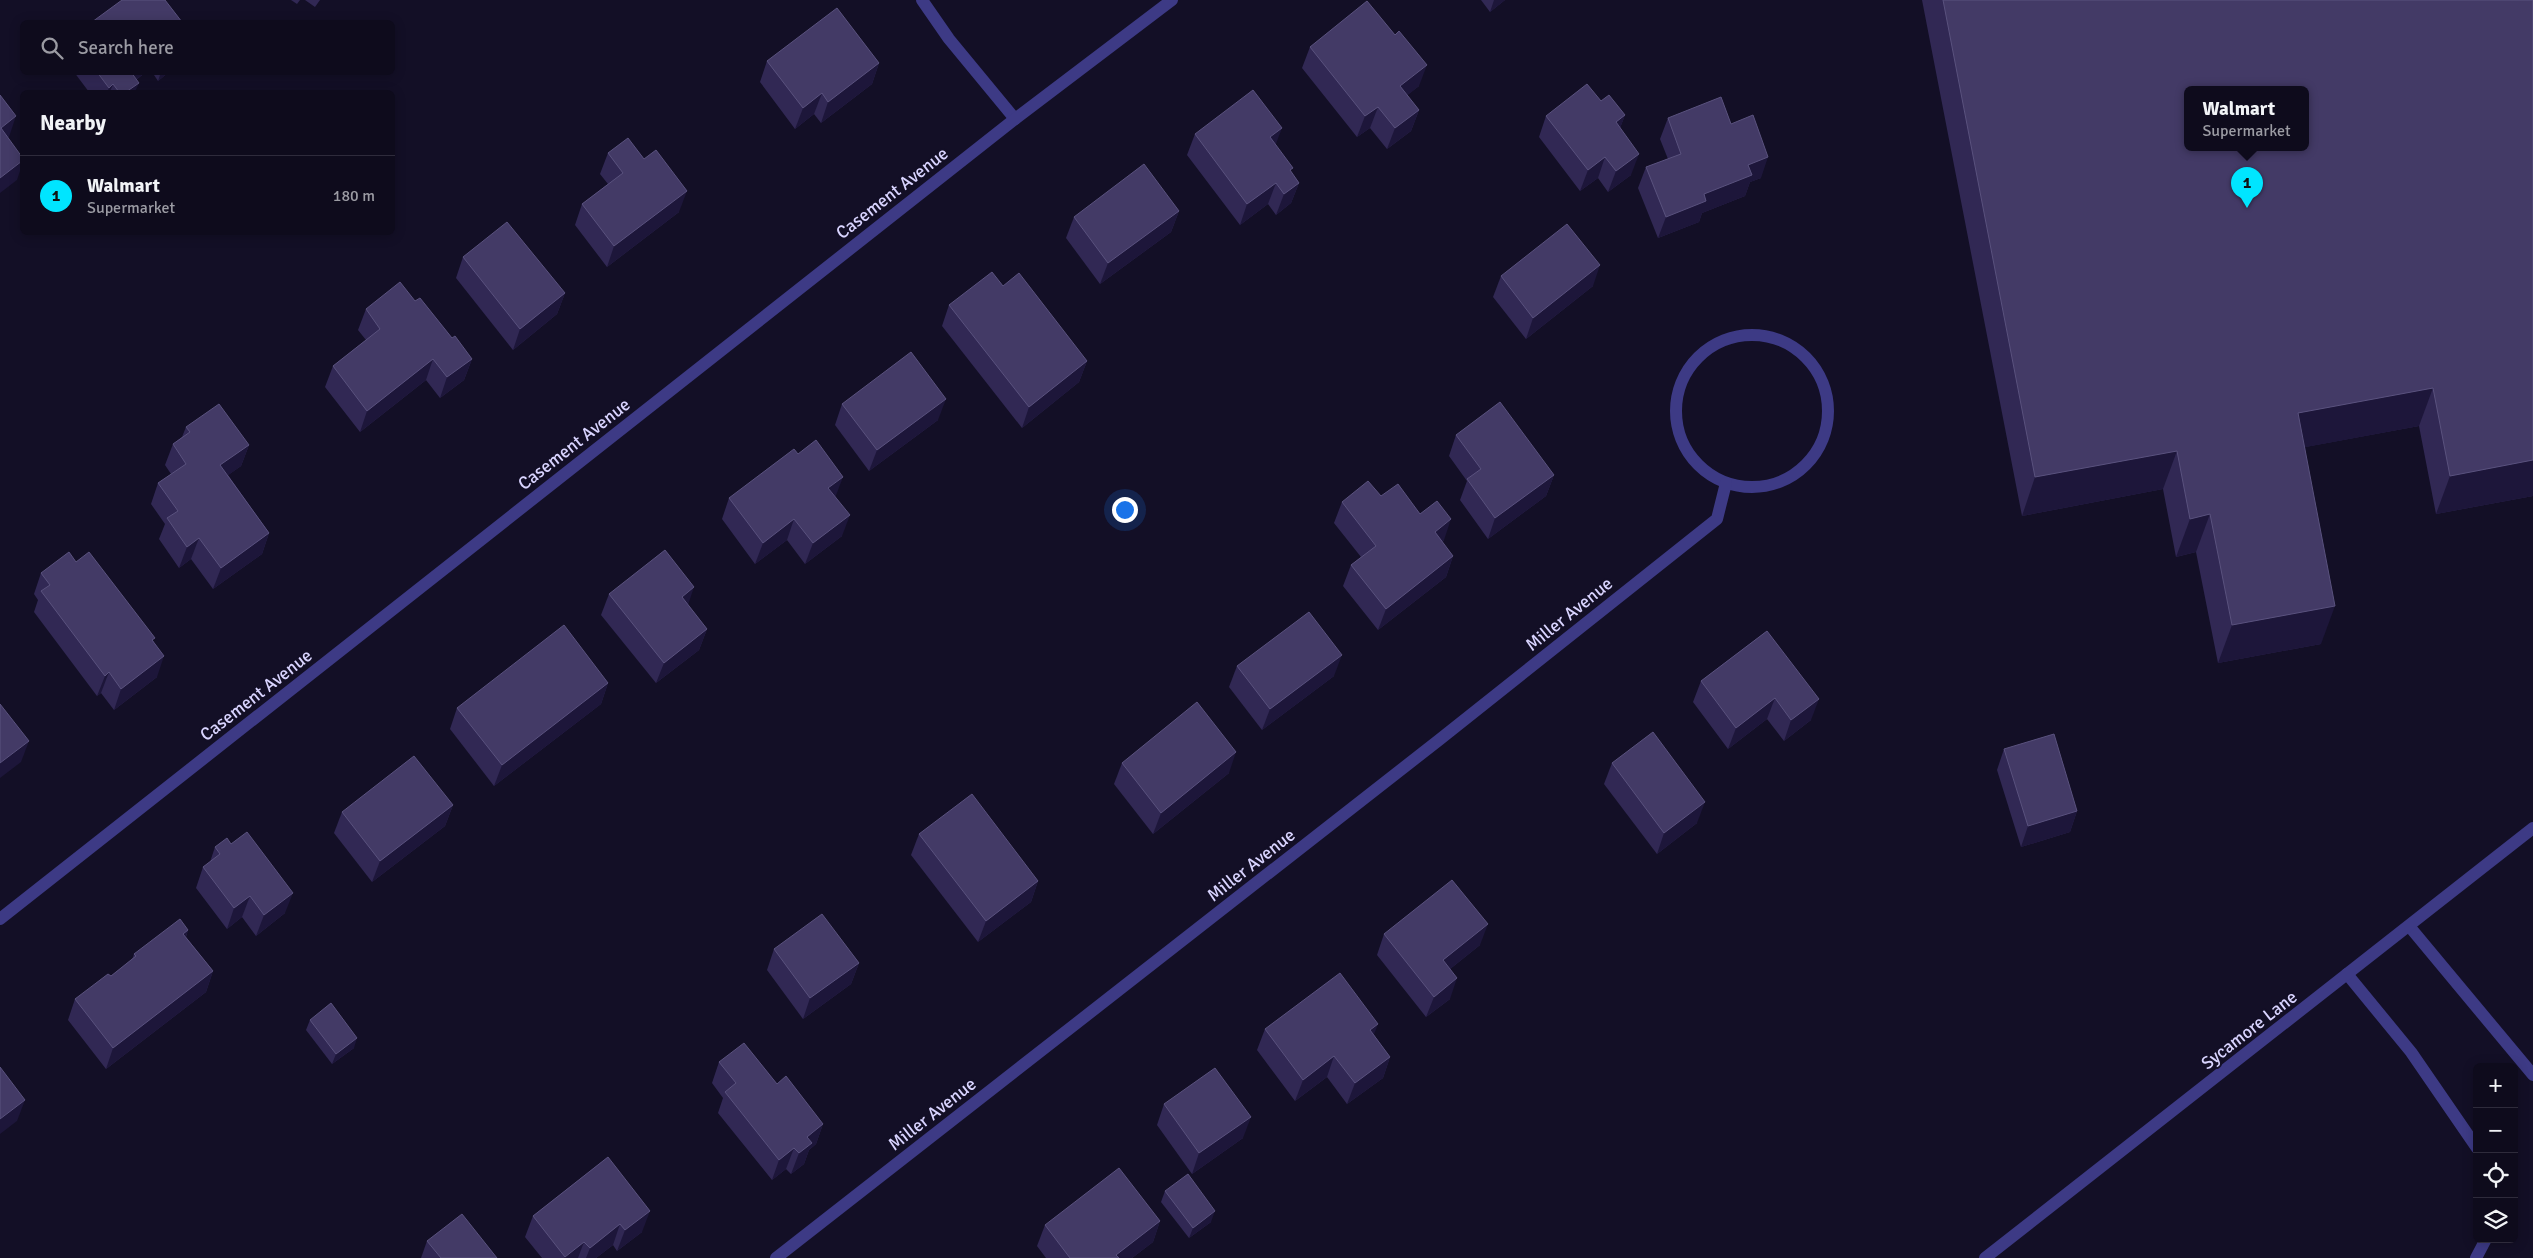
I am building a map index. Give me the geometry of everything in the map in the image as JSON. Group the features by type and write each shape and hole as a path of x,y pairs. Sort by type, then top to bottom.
{"street":[{"path":"922,0 948,39 1015,119"},
{"name":"Casement Avenue","path":"0,919 1015,119 1172,0"},
{"path":"1744,334 1779,338 1808,357 1825,386 1828,421 1817,453 1792,477 1760,488 1726,483 1696,465 1679,435 1676,401 1687,368 1712,345 1744,334"},
{"name":"Miller Avenue","path":"776,1258 1432,746 1718,519 1726,483"},
{"name":"Sycamore Lane","path":"1985,1258 2533,828"},
{"path":"2409,926 2533,1075"},
{"path":"2347,974 2411,1052 2473,1142"},
{"path":"2476,1258 2484,1243"}],"building":[{"path":"122,0 165,0 180,20 95,20"},
{"path":"1943,0 2533,0 2533,460 2450,476 2433,388 2298,413 2335,606 2232,625 2210,514 2190,519 2177,451 2035,477"},
{"path":"1367,1 1395,35 1399,31 1427,65 1400,86 1419,110 1395,128 1378,107 1365,116 1310,47"},
{"path":"837,8 879,63 828,102 822,93 803,108 767,61"},
{"path":"99,75 133,75 139,83 129,90 118,90 113,84 109,88"},
{"path":"1587,84 1601,101 1609,95 1625,115 1616,122 1639,154 1616,171 1605,157 1588,170 1546,116"},
{"path":"1253,90 1282,128 1270,137 1293,168 1290,170 1299,183 1284,194 1276,183 1247,204 1195,134"},
{"path":"0,95 16,116 1,128 20,154 20,163 0,178"},
{"path":"1721,97 1731,124 1753,115 1768,157 1748,165 1752,175 1704,194 1706,201 1666,217 1646,167 1681,154 1668,118"},
{"path":"628,138 644,159 656,150 687,191 614,246 582,204 623,173 608,153"},
{"path":"1144,164 1179,211 1108,263 1074,217"},
{"path":"507,222 565,293 520,329 463,257"},
{"path":"1567,224 1600,265 1533,318 1501,276"},
{"path":"992,272 1003,286 1019,273 1087,361 1029,407 949,305"},
{"path":"400,282 415,301 420,298 452,338 455,336 472,359 447,377 433,359 367,411 333,366 380,329 366,309"},
{"path":"911,352 946,399 877,450 842,404"},
{"path":"1500,402 1554,475 1495,518 1467,479 1481,469 1456,435"},
{"path":"219,404 249,445 220,465 269,533 221,568 199,538 187,547 167,518 178,511 158,483 186,464 173,444 190,432 186,427"},
{"path":"816,440 843,477 828,488 850,515 813,543 794,519 763,543 729,498 794,449 798,454"},
{"path":"1368,481 1381,496 1398,484 1420,514 1437,501 1451,519 1435,532 1453,556 1386,609 1351,565 1376,546 1342,502"},
{"path":"665,550 694,587 682,597 707,629 664,663 609,594"},
{"path":"69,552 76,562 89,552 155,638 152,640 164,656 121,689 109,672 105,676 41,591 50,585 41,573"},
{"path":"1309,612 1342,655 1270,709 1237,666"},
{"path":"564,625 608,683 502,765 457,708"},
{"path":"1767,631 1819,699 1791,720 1775,698 1736,728 1701,681"},
{"path":"1197,702 1236,752 1161,813 1122,763"},
{"path":"0,704 29,741 0,763"},
{"path":"1653,732 1705,802 1664,833 1612,763"},
{"path":"2054,734 2077,811 2028,826 2004,749"},
{"path":"414,756 453,805 380,861 342,812"},
{"path":"972,794 1038,881 986,921 919,834"},
{"path":"247,832 293,893 264,915 250,896 234,908 203,867 220,854 215,847 227,838 231,844"},
{"path":"1452,880 1488,924 1443,960 1457,978 1434,997 1384,934"},
{"path":"822,914 859,963 810,998 774,949"},
{"path":"180,919 188,930 183,934 213,971 113,1048 75,999 108,974 111,976 136,956 134,954"},
{"path":"1340,973 1378,1024 1370,1030 1390,1057 1355,1083 1334,1056 1303,1080 1265,1029"},
{"path":"331,1003 357,1038 336,1054 310,1020"},
{"path":"744,1043 777,1084 786,1076 823,1124 807,1137 812,1143 799,1153 794,1148 779,1160 725,1092 736,1083 719,1062"},
{"path":"0,1067 25,1100 0,1119"},
{"path":"1215,1068 1251,1117 1199,1153 1164,1104"},
{"path":"608,1157 650,1211 625,1230 620,1224 590,1248 584,1242 565,1257 533,1216"},
{"path":"1119,1168 1160,1221 1116,1255 1119,1258 1070,1258 1045,1225"},
{"path":"1188,1174 1215,1211 1193,1228 1165,1191"},
{"path":"462,1214 497,1258 441,1258 427,1241"}],"place":[{"name":"Walmart","path":"2247,208"}]}
